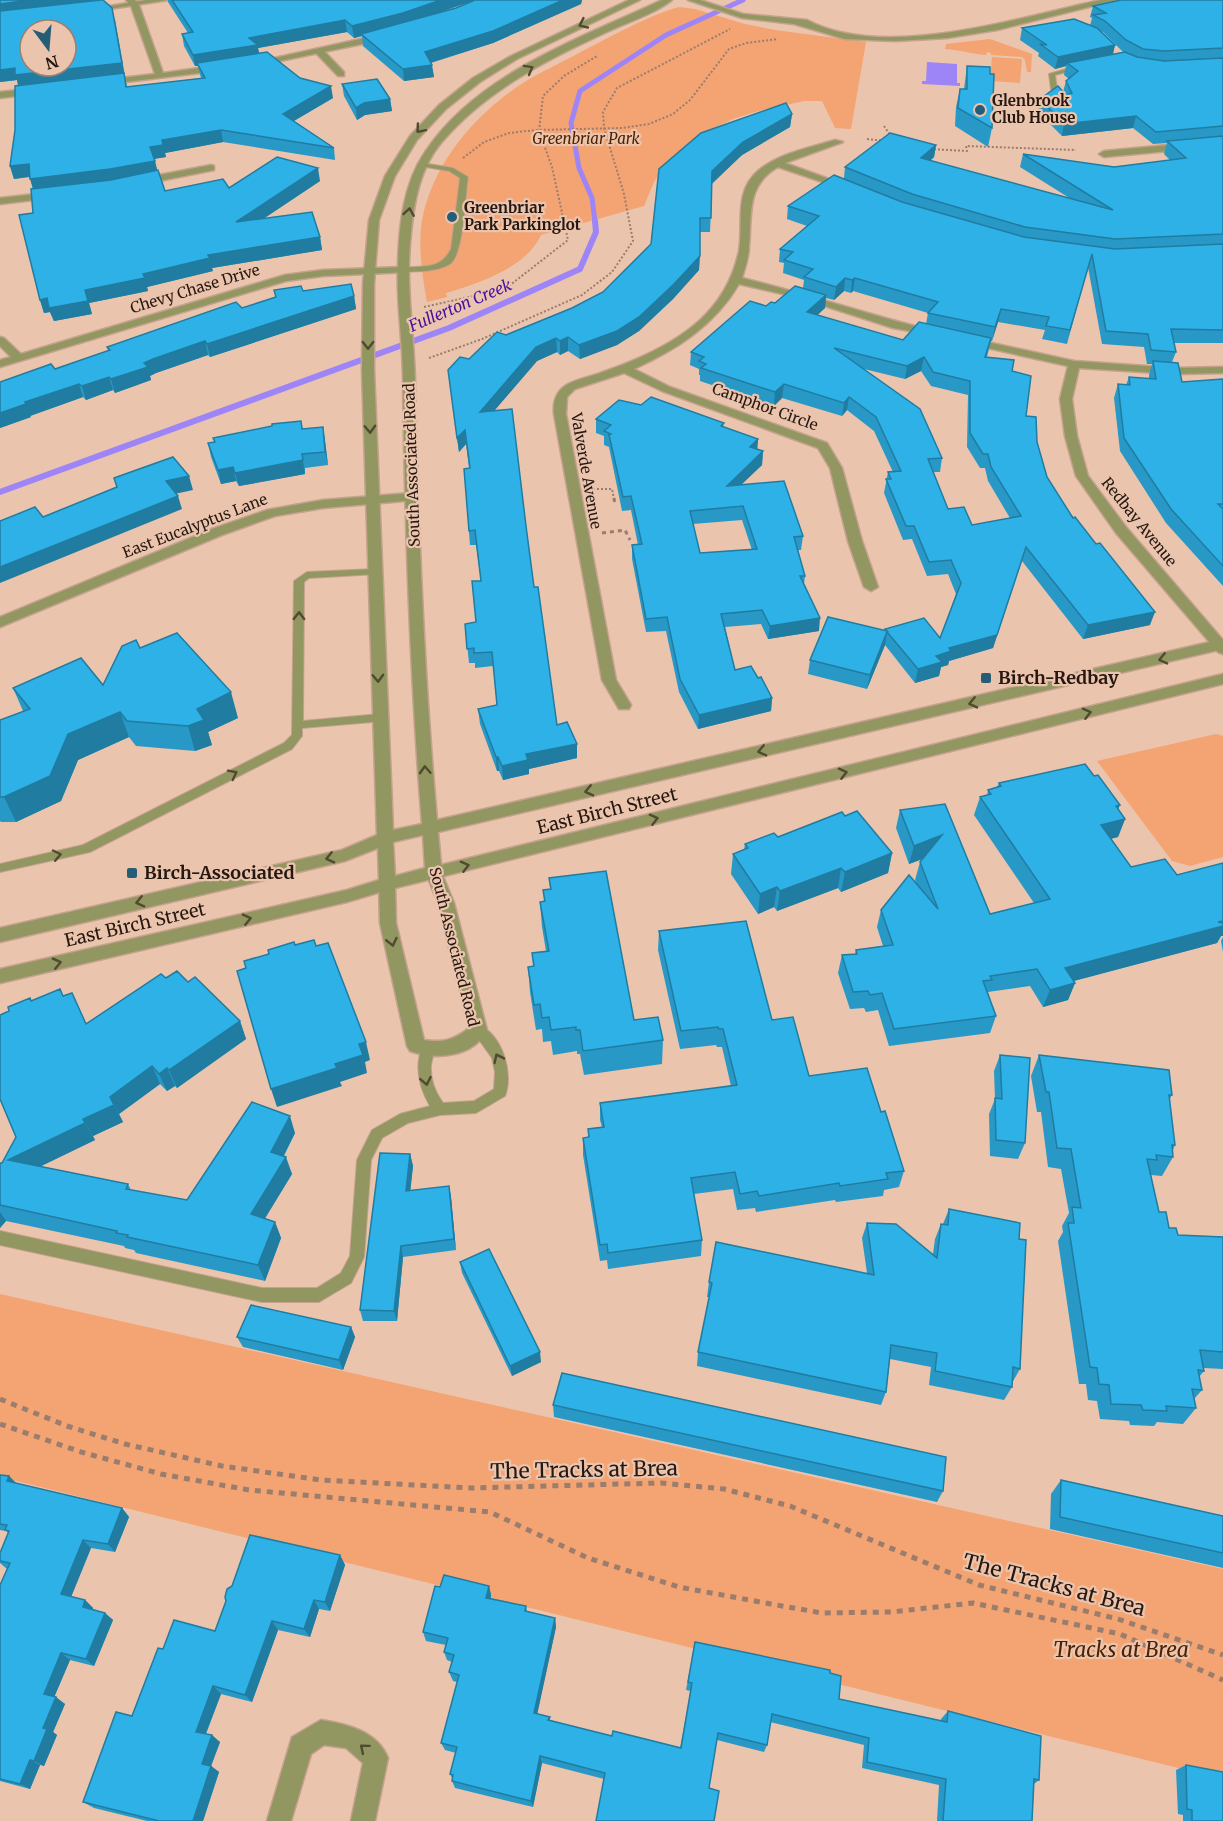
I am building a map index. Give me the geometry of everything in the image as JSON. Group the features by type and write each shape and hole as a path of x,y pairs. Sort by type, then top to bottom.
{"street":[{"path":"79,11 133,2 164,0"},
{"path":"428,1049 416,1046 388,923 368,370 369,271 373,221 396,161 423,126 451,99 483,75 530,49 636,0"},
{"name":"South Associated Road","path":"428,1049 437,1051 461,1046 478,1030 446,903 434,873 429,828 412,497 409,357 403,251 413,187 435,143 484,96 530,68 668,0"},
{"path":"692,0 742,16 796,22 844,36 884,37 937,35 1001,26 1049,16 1086,4 1113,0"},
{"path":"133,2 160,76"},
{"path":"1049,16 1068,24"},
{"path":"242,66 392,35"},
{"path":"320,51 341,74"},
{"path":"92,84 230,67"},
{"path":"0,95 46,90"},
{"name":"Valverde Avenue","path":"624,705 609,680 559,405 563,393 571,387 624,369 672,346 689,335 719,306 736,280 744,253 746,199 761,173 776,163 838,142"},
{"path":"1104,154 1223,143"},
{"path":"776,163 852,190"},
{"path":"124,185 212,168"},
{"path":"0,201 68,193"},
{"name":"Chevy Chase Drive","path":"0,364 285,278 404,270"},
{"path":"736,280 803,297 897,326 1074,364 1175,371 1223,370"},
{"path":"0,340 18,358"},
{"name":"Redbay Avenue","path":"1074,364 1066,399 1071,436 1082,476 1121,530 1222,646"},
{"name":"Camphor Circle","path":"624,369 666,389 823,446 836,468 855,541 872,587"},
{"name":"East Eucalyptus Lane","path":"0,622 217,532 272,513 323,504 412,497"},
{"name":"East Birch Street","path":"0,934 345,855 385,838 1222,646"},
{"name":"East Birch Street","path":"0,976 347,896 387,884 1223,679"},
{"path":"279,1821 301,1746 321,1732 351,1737 376,1758 363,1821"}],"lane":[{"path":"1065,104 1054,89 1052,74 1086,66"},
{"path":"404,270 436,267 449,261 455,249 464,177 451,169 423,165"},
{"path":"0,868 86,849 288,746 297,736 299,581 307,575 375,572"},
{"path":"297,725 380,718"},
{"path":"0,1238 262,1295 319,1295 346,1278 357,1257 364,1160 377,1134 405,1118 440,1110 476,1107 500,1092 503,1066 490,1042 478,1030"},
{"path":"428,1049 423,1063 430,1096 440,1110"}],"path":[{"path":"409,357 429,358 482,339 582,295 612,272 633,241 624,194 604,128 603,112 617,88 744,22 759,19"},
{"path":"462,160 484,144 518,132 641,124 672,115 690,102 729,49 747,43 788,39"},
{"path":"405,311 505,289 568,240 555,179 539,131 543,96 564,76 600,54"},
{"path":"884,126 891,136 897,137"},
{"path":"867,139 890,141"},
{"path":"927,148 967,151 966,146 1076,150"},
{"path":"590,489 612,489 615,505"},
{"path":"599,533 626,530 630,540"},
{"name":"The Tracks at Brea","path":"0,1399 75,1429 223,1467 301,1479 379,1486 470,1488 658,1481 726,1489 783,1504 833,1522 920,1562 981,1585 1168,1633 1223,1655"},
{"path":"0,1424 81,1452 161,1474 249,1490 490,1512 588,1558 679,1587 822,1613 891,1612 973,1603 1120,1634 1223,1680"}],"green space":[{"name":"Greenbriar Park","path":"679,7 775,30 866,42 851,129 835,128 822,101 804,101 733,119 712,129 663,166 644,206 541,235 524,257 500,273 446,293 447,297 427,302 421,261 422,220 436,179 446,160 473,125 505,95 530,79 629,27"},
{"path":"990,39 1032,54 1031,72 1027,72 1025,60 1022,57 945,49 946,44"},
{"path":"992,57 1022,59 1020,83 990,81"},
{"path":"1216,734 1223,736 1223,857 1190,866 1172,861 1097,761"},
{"name":"Tracks at Brea","path":"0,1294 1223,1569 1223,1779 0,1477"}],"shaded area":[{"path":"927,62 957,64 957,83 960,83 960,86 922,84 922,81 926,81"}],"building":[{"path":"0,0 30,0 0,4"},
{"path":"103,0 112,8 122,63 78,68 78,18 18,18 18,75 15,75 15,68 0,70 0,11"},
{"path":"172,0 441,0 403,13 352,26 345,20 249,38 258,45 193,55 182,34 193,32"},
{"path":"475,0 563,0 493,31 425,52 432,65 403,69 361,34 456,8"},
{"path":"1121,0 1223,0 1223,48 1164,51 1143,49 1126,40 1105,21 1093,15 1106,13 1093,6"},
{"path":"1074,19 1097,28 1115,45 1058,57 1040,44 1047,45 1022,28"},
{"path":"267,52 300,78 331,86 283,114 334,148 221,130 162,140 163,145 150,147 155,161 110,169 30,179 29,164 10,166 15,130 15,86 124,73 126,87 205,78 197,63"},
{"path":"1125,52 1137,57 1164,61 1223,58 1223,126 1156,132 1136,116 1064,124 1040,99 1058,86 1066,95 1072,93 1066,81 1078,71 1067,63"},
{"path":"967,66 990,67 990,74 994,74 992,128 958,108 960,89 967,89"},
{"path":"377,79 390,99 364,103 356,108 342,84"},
{"path":"786,103 792,114 743,142 712,171 711,218 700,218 700,256 673,285 639,317 617,331 579,345 568,337 560,341 556,338 536,347 480,412 512,409 534,587 538,587 557,725 567,722 577,744 526,754 528,760 502,766 496,757 478,709 497,705 492,652 474,653 474,648 467,649 465,624 476,622 472,581 481,581 475,530 469,531 464,469 470,468 465,430 457,438 448,370 460,357 469,359 497,332 506,335 572,308 603,292 651,244 659,169 701,133"},
{"path":"890,133 936,145 921,158 1113,210 1023,154 1114,167 1186,158 1167,141 1223,136 1223,234 1115,239 1025,227 912,194 845,167"},
{"path":"277,157 318,168 236,222 312,212 320,237 208,255 210,258 143,274 145,278 85,290 88,301 49,308 47,298 40,300 19,215 33,213 31,189 111,180 158,170 165,191 223,179 229,188"},
{"path":"834,175 902,202 1024,237 1115,249 1223,244 1223,330 1171,329 1176,352 1151,350 1148,334 1106,331 1092,254 1070,330 1046,326 1049,317 1001,309 995,327 928,313 938,302 855,278 852,280 845,278 836,287 804,277 813,269 784,260 793,252 780,249 819,216 788,206"},
{"path":"351,284 354,296 207,344 205,341 144,363 148,367 111,379 109,377 82,386 79,384 0,413 0,382 51,364 55,369 110,350 107,347 236,302 242,308 276,297 274,290 301,286 303,291"},
{"path":"795,286 826,295 807,312 903,340 919,322 991,338 985,357 1014,360 1012,371 1031,376 1026,416 1036,417 1037,442 1047,477 1073,518 1075,517 1096,544 1100,543 1155,612 1088,625 1026,547 997,635 949,648 951,651 936,656 942,662 918,669 887,632 870,675 810,660 828,617 887,631 885,629 924,618 940,638 961,583 951,560 929,562 914,526 906,526 886,479 891,479 888,472 901,471 876,417 849,397 844,403 784,384 775,392 701,368 706,364 699,361 704,357 691,352 750,301 766,306 771,302 775,303","holes":["834,348 907,366 924,357 933,372 970,381 970,433 983,454 988,454 991,467 1021,516 972,525 964,507 948,509 928,459 942,458 920,409"]},
{"path":"1153,361 1178,363 1182,382 1223,379 1223,504 1218,504 1223,509 1223,566 1171,509 1124,438 1118,384 1130,385 1129,377 1156,379"},
{"path":"651,397 724,423 721,426 758,439 750,447 763,451 727,486 784,481 803,536 794,537 805,576 800,576 820,618 770,626 762,610 721,614 735,670 751,666 758,678 761,677 772,698 699,715 680,679 667,617 646,619 632,545 642,544 631,496 623,497 609,435 611,434 604,431 611,425 596,419 619,400 641,405","holes":["743,506 757,549 700,553 690,511"]},
{"path":"301,421 302,429 323,427 325,452 302,454 303,460 235,473 233,467 218,470 208,443 215,442 213,438 272,426 272,424"},
{"path":"173,457 189,476 166,481 178,496 0,567 0,521 35,507 43,517 117,487 114,478"},
{"path":"177,633 231,692 197,709 204,720 188,726 127,721 120,712 68,734 50,776 0,797 0,720 30,709 13,688 81,658 103,685 122,646 136,640 140,648"},
{"path":"1085,764 1094,776 1098,775 1120,805 1116,806 1125,819 1101,825 1131,867 1165,859 1177,875 1223,863 1223,921 1218,922 1223,923 1223,926 1065,968 1075,983 1050,990 1037,969 990,976 992,980 983,981 996,1016 894,1029 882,993 870,995 868,991 853,992 842,955 857,954 856,950 893,945 881,910 909,875 938,909 920,862 942,835 914,846 900,810 945,804 990,914 1050,899 980,797 991,794 988,790 1001,786 999,783"},
{"path":"857,811 892,853 845,872 841,868 780,891 777,887 760,894 733,854 748,848 745,844 774,833 778,837 842,812 845,816"},
{"path":"606,871 634,1020 658,1017 663,1040 583,1051 580,1030 576,1030 576,1027 551,1030 549,1017 542,1018 540,1004 534,1005 528,967 534,966 532,953 549,951 540,902 545,901 543,890 551,889 549,878"},
{"path":"746,921 772,1020 793,1017 809,1076 867,1068 881,1112 885,1111 904,1171 886,1173 888,1179 840,1186 839,1183 759,1196 757,1191 740,1194 735,1172 691,1178 702,1240 608,1253 607,1244 600,1245 583,1138 589,1137 588,1129 604,1127 600,1103 737,1085 723,1029 718,1027 681,1031 659,931"},
{"path":"314,940 316,946 328,943 366,1042 359,1044 363,1055 335,1064 337,1068 271,1089 237,971 246,968 244,961 269,954 268,950 294,942 295,945"},
{"path":"177,971 188,982 195,977 240,1021 169,1070 167,1068 159,1074 152,1066 110,1097 114,1105 83,1119 85,1123 8,1160 128,1184 126,1189 187,1200 252,1102 290,1116 271,1152 286,1157 251,1214 275,1222 258,1265 127,1237 128,1235 116,1233 117,1231 0,1205 0,1163 16,1137 0,1099 0,1015 9,1011 8,1007 30,998 31,1001 60,989 63,996 72,993 86,1024 161,974 166,978"},
{"path":"1000,1055 1030,1058 1025,1143 996,1140 995,1098 1002,1099"},
{"path":"1039,1055 1169,1070 1172,1095 1169,1095 1175,1145 1172,1145 1173,1157 1156,1155 1157,1160 1147,1159 1159,1212 1166,1212 1169,1228 1176,1228 1178,1235 1223,1237 1223,1352 1200,1350 1204,1371 1198,1370 1202,1390 1192,1389 1196,1408 1166,1406 1167,1411 1143,1410 1141,1405 1111,1404 1109,1385 1099,1384 1097,1368 1090,1367 1068,1223 1074,1223 1072,1207 1081,1208 1071,1149 1057,1148 1049,1092 1046,1092"},
{"path":"380,1153 410,1154 406,1191 449,1186 454,1239 401,1246 394,1311 360,1310"},
{"path":"949,1209 1020,1223 1019,1239 1026,1240 1020,1369 1013,1367 1012,1387 935,1371 937,1353 891,1345 886,1392 698,1352 712,1283 709,1282 716,1242 874,1275 867,1223 896,1224 937,1258 941,1224 948,1225"},
{"path":"489,1249 540,1352 510,1366 460,1262"},
{"path":"251,1305 351,1327 339,1360 237,1337"},
{"path":"562,1373 946,1457 943,1491 553,1405"},
{"path":"0,1475 9,1476 7,1481 122,1508 108,1544 83,1540 61,1594 85,1600 83,1607 105,1613 86,1659 61,1653 44,1694 56,1697 43,1728 47,1729 34,1761 30,1760 20,1784 0,1779 0,1585 10,1563 0,1561 0,1553 9,1531 5,1530 7,1525 0,1524"},
{"path":"1061,1480 1223,1516 1223,1553 1060,1517"},
{"path":"250,1535 340,1555 325,1602 314,1600 304,1629 272,1621 245,1695 213,1686 196,1732 212,1735 202,1764 211,1766 193,1821 159,1821 83,1802 116,1712 132,1716 158,1648 163,1649 174,1620 215,1631 226,1601 227,1589 232,1586"},
{"path":"444,1575 489,1586 486,1598 526,1606 525,1611 555,1618 534,1713 550,1717 548,1720 612,1736 613,1731 681,1748 692,1683 688,1682 695,1642 830,1670 830,1673 841,1676 839,1699 947,1722 948,1711 1041,1736 1039,1780 1034,1779 1032,1821 943,1821 946,1779 867,1762 869,1738 772,1714 767,1745 718,1733 709,1788 719,1791 714,1821 596,1821 605,1773 540,1756 531,1801 452,1781 453,1775 450,1774 457,1747 441,1743 459,1675 449,1672 454,1655 444,1652 448,1638 423,1632 435,1586 440,1587"},
{"path":"1186,1765 1223,1772 1223,1821 1192,1821 1192,1810 1187,1809"}],"waterway":[{"name":"Fullerton Creek","path":"595,222 592,198 579,168 571,123 580,91 666,35 743,0"},
{"name":"Fullerton Creek","path":"0,492 449,328 580,269 596,232 595,221"}],"place":[{"name":"Glenbrook Club House","path":"980,110"},
{"name":"Greenbriar Park Parkinglot","path":"452,217"},
{"name":"Birch-Redbay","path":"986,678"},
{"name":"Birch-Associated","path":"132,873"}]}
